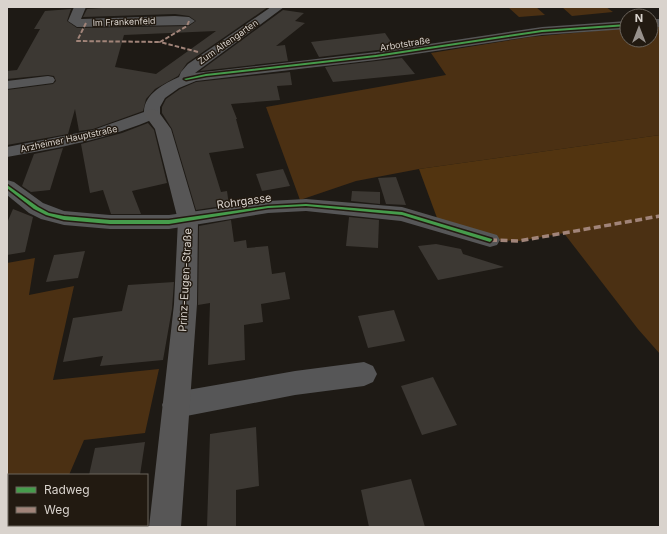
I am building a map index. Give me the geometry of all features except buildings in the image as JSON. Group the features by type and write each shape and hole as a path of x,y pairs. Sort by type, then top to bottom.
{"main road":[{"name":"Prinz-Eugen-Straße","path":"152,114 163,129 188,220 188,262 165,527"}],"street":[{"name":"Im Frankenfeld","path":"80,7 74,21 77,23 175,20 189,21"},
{"name":"Zum Altengarten","path":"152,114 151,107 155,100 174,84 186,79 188,72 193,67 278,7"},
{"name":"Arbotstraße","path":"186,79 206,75 376,56 542,31 619,26"},
{"path":"7,84 48,80"},
{"name":"Arzheimer Hauptstraße","path":"7,152 116,130 152,114"},
{"name":"Rohrgasse","path":"7,186 25,202 48,214 64,218 132,222 169,222 268,207 306,205 402,214 490,240"},
{"path":"176,405 295,383 364,374"}],"shaded area":[{"path":"508,7 536,7 545,15 519,17"},
{"path":"562,7 606,7 613,12 572,16"},
{"path":"660,27 660,135 419,169 356,181 300,200 266,107 446,75 431,53 530,37 619,29 619,48 659,48"},
{"path":"660,135 660,216 519,241 490,240 440,226 419,169"},
{"path":"660,216 660,354 638,329 563,232"},
{"path":"35,258 29,295 74,286 53,380 159,369 145,433 84,440 69,474 8,474 8,526 35,527 7,527 7,263"}],"marked path":[{"path":"189,21 187,26 160,42 198,52"},
{"path":"86,23 77,41 108,40 160,42"},
{"path":"490,240 519,241 660,216"}],"cycle path":[{"path":"186,79 206,75 376,56 542,31 619,26"},
{"path":"7,186 36,208 48,214 64,218 110,222 169,222 268,207 306,205 402,214 490,240"}]}
